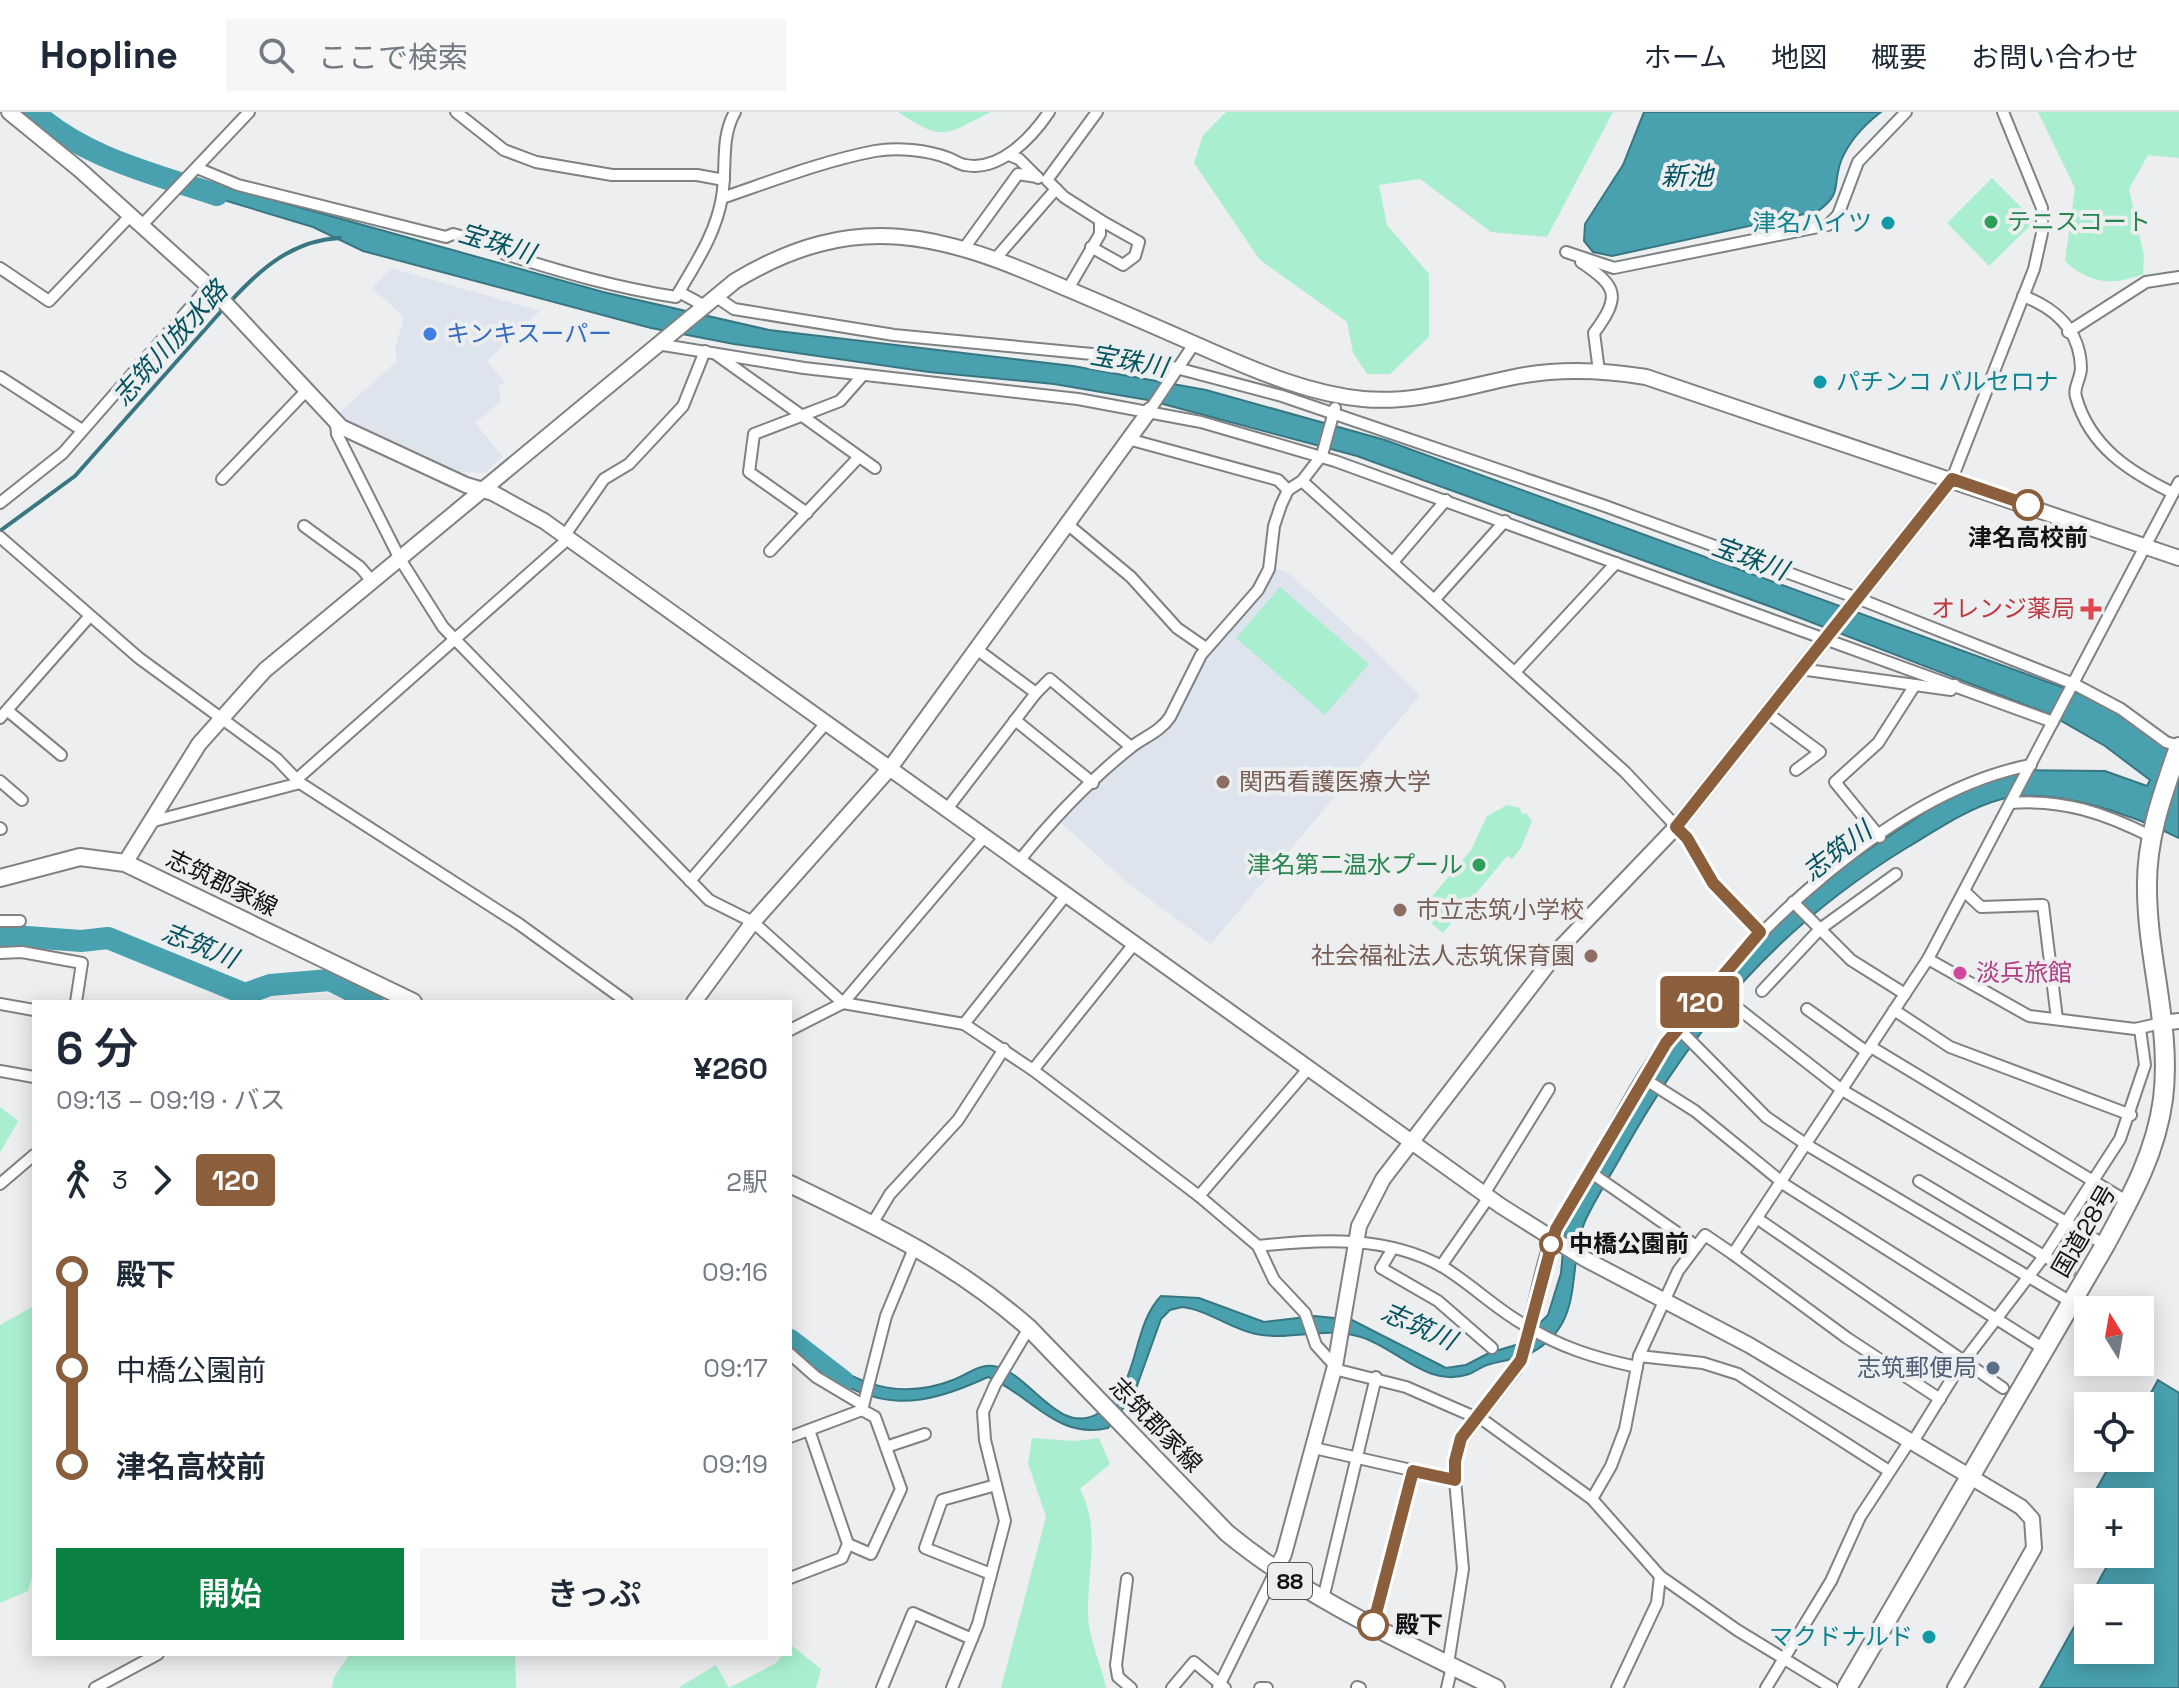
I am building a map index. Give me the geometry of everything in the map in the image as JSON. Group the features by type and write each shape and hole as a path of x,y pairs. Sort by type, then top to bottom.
{"highway":[{"name":"国道28号","path":"1847,1688 2105,1245 2128,1202 2153,1142 2163,1101 2170,1022 2146,890 2151,833 2179,748"}],"main road":[{"name":"志筑郡家線","path":"0,878 80,857 125,863 409,1000"},
{"name":"志筑郡家線","path":"792,1185 915,1246 979,1286 1029,1328 1227,1533 1276,1570 1323,1599 1496,1688"}],"street":[{"path":"9,112 137,220 211,288 336,423 466,485 483,489 567,537 1487,1196 1585,1259 1749,1345 1912,1440 2027,1512 2036,1535 2034,1548 1955,1688"},
{"path":"0,268 49,301 137,220 174,192 249,112"},
{"path":"456,112 504,150 536,162 612,175 686,174 724,180"},
{"path":"195,170 272,194 446,237 453,234 500,246 505,254 576,277 676,297 711,239 722,198 725,135 735,112"},
{"path":"722,198 819,165 877,151 940,155 967,166 1009,155 1028,139 1049,112"},
{"path":"1042,179 1097,112"},
{"path":"1599,371 1594,333 1611,308 1612,288 1604,277 1566,252 1614,268 1828,225 1838,215 1858,162 1906,112"},
{"path":"1172,1688 1194,1662 1221,1687 1276,1570 1314,1448 1334,1367 1355,1243 1374,1193 1562,946 1676,827 1952,479 2034,269 2043,217 2003,112"},
{"path":"1009,155 1019,159 1100,220 1139,242 1135,256 1123,265 1091,247"},
{"path":"965,247 1018,174 1042,179"},
{"path":"996,258 1056,189"},
{"path":"1068,289 1100,234 1100,220"},
{"path":"125,863 192,754 219,719 265,670 709,300 775,258 831,241 888,235 931,239 965,247 1281,380 1337,394 1375,399 1417,397 1521,376 1599,371 1646,377 1692,390 2179,558"},
{"path":"2068,332 2146,282 2179,277"},
{"path":"0,503 33,479 82,430 211,288"},
{"path":"679,292 734,309 894,335 1065,349 1176,372 1334,414 1856,600 2073,685 2121,709 2179,748"},
{"path":"2023,296 2057,312 2068,332 2080,364 2077,400 2100,444 2135,474 2173,493"},
{"path":"662,339 709,352 863,375 1078,399 1201,422 1321,456 1446,500 1828,636 2053,722"},
{"path":"695,1000 753,922 890,768 1149,411 1194,344"},
{"path":"709,352 875,468"},
{"path":"150,822 299,781 567,537 604,479 629,464 683,406 709,352"},
{"path":"807,513 749,472 754,434 840,401 863,375"},
{"path":"0,377 82,430"},
{"path":"222,479 306,391"},
{"path":"1019,861 1050,825 1131,747 1164,726 1206,648 1258,590 1269,569 1274,526 1288,490 1302,481 1321,456 1337,394"},
{"path":"336,423 337,434 430,611 709,900 753,922 843,1003 964,1024 1004,1049 1199,1196 1258,1246 1274,1280 1305,1313 1312,1336 1334,1367 1376,1377 1458,1407 1478,1418 1592,1499 1660,1576 1783,1659 1832,1688"},
{"path":"1128,439 1278,480 1288,490"},
{"path":"770,551 859,457"},
{"path":"1302,481 1625,772 1687,838 1713,883 1760,932"},
{"path":"1733,1254 1783,1183 1928,959 2179,482"},
{"path":"1393,562 1446,500"},
{"path":"1435,599 1505,521"},
{"path":"1066,523 1131,577 1177,628 1206,648"},
{"path":"304,526 360,567 372,581"},
{"path":"0,537 89,617 219,719 277,759 299,781 519,924 624,1000"},
{"path":"1515,672 1616,563"},
{"path":"61,755 4,714 89,617"},
{"path":"975,648 1036,693"},
{"path":"1800,669 1951,690 1955,685"},
{"path":"947,809 1050,679 1131,747"},
{"path":"1880,837 1835,782 1878,743 1915,685"},
{"path":"1766,712 1820,752 1796,770"},
{"path":"1015,720 1093,783"},
{"path":"690,881 827,722"},
{"path":"1447,1688 1463,1569 1455,1480 1458,1445 1521,1360 1553,1238 1643,1078 1678,1028 1712,988 1760,932 1793,902 1880,837 1958,788 2030,767"},
{"path":"0,781 22,800"},
{"path":"2012,801 2079,807 2110,815 2151,833"},
{"path":"792,1029 843,1003 985,836"},
{"path":"1762,991 1820,929 1896,874"},
{"path":"1965,892 1981,907 2043,905 2057,1019"},
{"path":"964,1024 1066,895"},
{"path":"1793,902 1851,960 1905,994"},
{"path":"0,921 20,921"},
{"path":"1033,1070 1134,944"},
{"path":"0,953 22,952 82,963 76,1000"},
{"path":"1928,959 2029,1016 2140,1029 2170,1022"},
{"path":"1712,988 1842,1090 2105,1245"},
{"path":"0,1004 32,1010"},
{"path":"1807,1009 1869,1050 2128,1202"},
{"path":"1894,1010 1950,1047 2131,1115"},
{"path":"1678,1028 1766,1117 1807,1145 2071,1302"},
{"path":"1766,1688 1889,1471 1995,1318 2045,1255 2095,1180 2131,1115 2145,1065 2140,1029"},
{"path":"872,1224 890,1194 958,1120 1004,1049"},
{"path":"1199,1196 1308,1069"},
{"path":"0,1071 32,1077"},
{"path":"1643,1078 1695,1111 1783,1183 2044,1349"},
{"path":"1441,1266 1487,1196 1549,1089"},
{"path":"0,1184 32,1157"},
{"path":"1590,1172 1695,1245"},
{"path":"1919,1181 2069,1271"},
{"path":"1758,1219 2003,1388"},
{"path":"1592,1499 1611,1466 1625,1429 1638,1361 1664,1301 1695,1245 1705,1235 1847,1338 1940,1399"},
{"path":"1258,1246 1310,1240 1393,1248 1441,1266 1531,1328 1570,1350 1638,1361 1703,1363 1738,1374 1889,1471"},
{"path":"863,1404 886,1316 915,1246"},
{"path":"1393,1248 1381,1268 1438,1301 1492,1348"},
{"path":"952,1688 972,1639 1005,1521 983,1412 1006,1365 1029,1328"},
{"path":"792,1356 816,1377 863,1404 875,1417 901,1489 871,1554 848,1544"},
{"path":"1323,1599 1376,1377"},
{"path":"792,1436 863,1404"},
{"path":"792,1574 842,1558 848,1544 809,1430"},
{"path":"886,1447 925,1434"},
{"path":"1314,1448 1455,1480"},
{"path":"1373,1625 1413,1471"},
{"path":"991,1574 925,1548 942,1500 996,1485"},
{"path":"1617,1688 1657,1603 1660,1576"},
{"path":"1127,1579 1116,1665 1118,1677 1131,1688"},
{"path":"882,1688 913,1613 972,1639"},
{"path":"95,1688 154,1656"},
{"path":"1260,1688 1267,1688"}],"shaded area":[{"name":"キンキスーパー","path":"391,268 540,311 487,361 505,382 499,386 500,402 475,423 503,457 484,473 457,472 354,425 338,414 397,361 395,349 404,317 372,288"},
{"name":"関西看護医療大学","path":"1276,569 1287,572 1420,695 1211,944 1130,885 1059,821 1140,744 1166,730 1204,657 1260,595"}],"green space":[{"path":"898,112 991,112 953,130 935,132"},
{"path":"1226,112 1613,112 1547,237 1491,232 1420,179 1379,185 1387,225 1429,274 1429,337 1390,374 1367,374 1353,353 1347,322 1260,260 1194,163 1203,135"},
{"path":"2038,112 2179,112 2179,158 2148,155 2129,189 2144,256 2143,274 2102,281 2083,274 2065,261 2075,188"},
{"name":"テニスコート","path":"1992,178 2035,221 1989,266 1947,223"},
{"path":"1280,587 1369,664 1325,715 1236,638"},
{"name":"津名第二温水プール","path":"1507,805 1520,808 1521,813 1527,814 1532,821 1521,848 1512,859 1507,856 1443,933 1418,913 1471,850 1487,816"},
{"path":"0,1107 18,1121 0,1153"},
{"path":"32,1307 32,1577 28,1591 0,1603 0,1325"},
{"path":"1032,1438 1074,1441 1099,1438 1110,1464 1080,1489 1090,1520 1091,1535 1089,1625 1106,1688 1001,1688 1046,1517 1028,1463"},
{"path":"792,1646 821,1669 816,1688 729,1688 776,1663 781,1656 792,1656"},
{"path":"349,1656 515,1656 516,1688 332,1688 334,1677"},
{"path":"716,1665 729,1688 678,1688"}],"water":[{"name":"新池","path":"1644,112 1881,112 1848,147 1838,170 1834,194 1818,211 1612,256 1593,252 1584,241 1585,224 1623,165"},
{"path":"198,179 603,292 769,330 1073,366 1206,390 1385,440 2078,693 2114,709 2179,752 2179,838 2139,820 2092,805 2045,796 2002,799 1942,826 1862,877 1820,909 1781,943 1712,1018 1652,1104 1586,1219 1568,1310 1561,1326 1549,1341 1531,1353 1487,1365 1469,1374 1440,1376 1426,1372 1361,1337 1333,1333 1256,1334 1182,1307 1170,1310 1161,1319 1134,1394 1108,1428 1090,1430 1058,1422 988,1377 963,1388 919,1400 899,1401 858,1392 814,1366 826,1360 872,1384 919,1389 958,1378 977,1368 993,1366 1006,1370 1057,1410 1070,1417 1084,1418 1099,1413 1122,1389 1144,1324 1161,1296 1199,1298 1264,1322 1315,1316 1352,1320 1446,1368 1466,1365 1489,1353 1519,1344 1548,1315 1561,1273 1565,1228 1648,1076 1670,1043 1763,933 1854,859 1950,796 2020,770 2105,771 2147,786 2150,780 2105,746 2049,714 1777,609 1357,456 1148,400 1054,384 929,372 734,344 651,328 363,251 313,227 187,189"},
{"path":"2158,1380 2179,1393 2179,1688 2040,1688 2074,1627 2074,1664 2154,1664 2154,1584 2098,1584 2107,1568 2154,1568 2154,1488 2097,1488 2106,1472 2154,1472 2154,1392 2151,1392"}],"waterway":[{"name":"宝珠川","path":"34,112 54,128 98,153 217,195"},
{"name":"志筑川放水路","path":"230,302 253,278 292,250 340,238"},
{"name":"志筑川放水路","path":"0,531 75,476 224,308"},
{"name":"志筑川","path":"0,935 81,941 108,938 245,994 270,985 330,980 369,1000"},
{"name":"志筑川","path":"792,1342 843,1381"}],"bus line":[{"name":"120","path":"1373,1625 1413,1471 1455,1480 1455,1461 1461,1438 1521,1360 1556,1229 1666,1043 1760,932 1713,883 1687,838 1676,827 1952,479 2028,505"}],"place":[{"name":"テニスコート","path":"1991,222"},
{"name":"津名ハイツ","path":"1888,223"},
{"name":"キンキスーパー","path":"430,334"},
{"name":"パチンコ バルセロナ","path":"1820,382"},
{"name":"津名高校前","path":"2028,505"},
{"name":"オレンジ薬局","path":"2091,609"},
{"name":"関西看護医療大学","path":"1223,782"},
{"name":"津名第二温水プール","path":"1479,865"},
{"name":"市立志筑小学校","path":"1400,910"},
{"name":"社会福祉法人志筑保育園","path":"1591,956"},
{"name":"淡兵旅館","path":"1960,973"},
{"name":"中橋公園前","path":"1551,1244"},
{"name":"志筑郵便局","path":"1993,1368"},
{"name":"殿下","path":"1373,1625"},
{"name":"マクドナルド","path":"1929,1637"}]}
